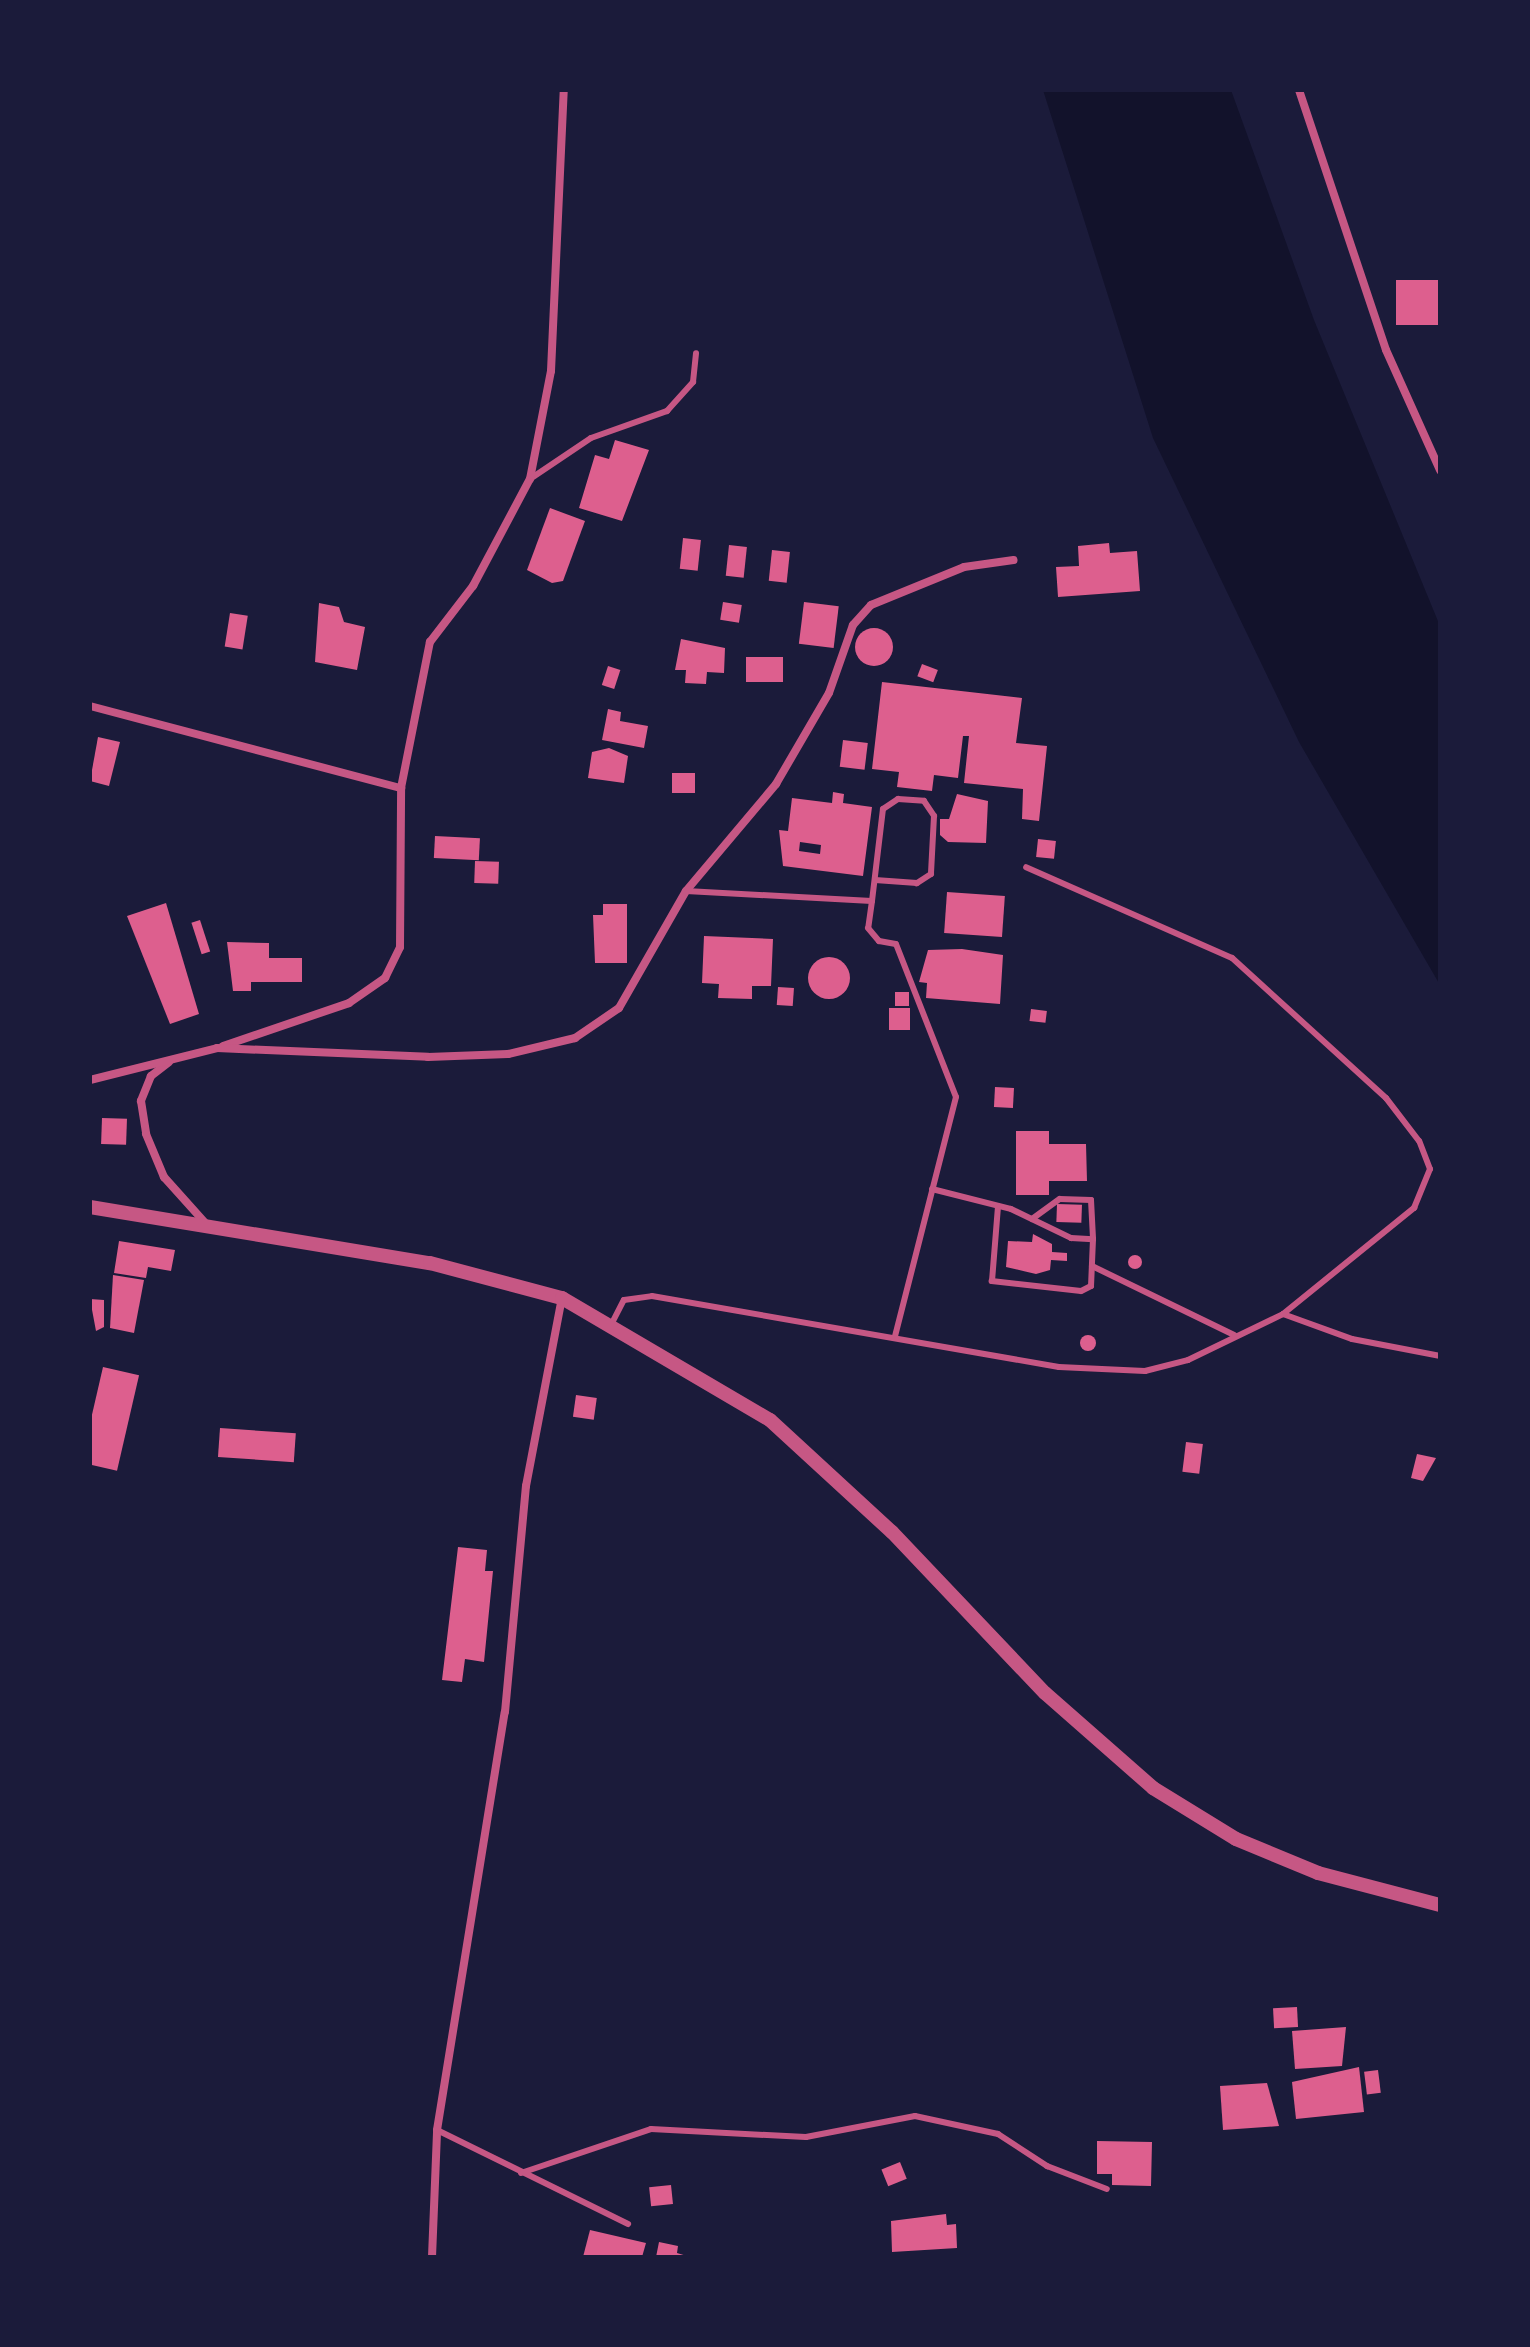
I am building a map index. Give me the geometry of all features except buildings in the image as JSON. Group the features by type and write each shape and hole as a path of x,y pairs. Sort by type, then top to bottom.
{"street":[{"path":"90,1080 217,1048 315,1017 385,978 406,909 401,788 430,642 473,586 530,479 551,371 564,90"},
{"path":"1299,90 1386,350 1440,470"},
{"path":"217,1048 428,1057 550,1047 619,1008 686,891 782,775 829,693 853,625 871,605 964,567 1014,560"},
{"path":"90,706 401,788"},
{"path":"174,1058 151,1076 141,1101 146,1134 164,1177 208,1225"},
{"path":"90,1207 430,1263 562,1298 770,1420 892,1532 1045,1693 1153,1788 1236,1839 1318,1873 1440,1905"},
{"path":"432,2257 437,2130 505,1712 526,1486 562,1298"}],"lane":[{"path":"530,479 591,438 667,411 693,382 696,353"},
{"path":"875,880 917,883 931,874 934,816 924,801 898,799 883,809 868,928 879,941 896,944 956,1097 895,1337"},
{"path":"611,1325 624,1300 652,1296 1091,1372 1145,1371 1188,1360 1234,1335 1283,1314 1414,1208 1430,1169 1419,1141 1386,1098 1222,950 1026,867"},
{"path":"686,891 872,901"},
{"path":"932,1189 998,1206 1071,1238 1093,1239"},
{"path":"998,1206 988,1273 997,1285 1081,1291 1091,1286 1091,1200 1060,1199 1032,1219"},
{"path":"1092,1266 1234,1335"},
{"path":"1283,1314 1352,1339 1440,1356"},
{"path":"521,2173 651,2129 806,2137 915,2116 998,2134 1047,2166 1107,2189"},
{"path":"437,2130 628,2224"}],"shaded area":[{"path":"1043,90 1231,90 1314,320 1440,626 1440,985 1299,742 1153,438"}]}
